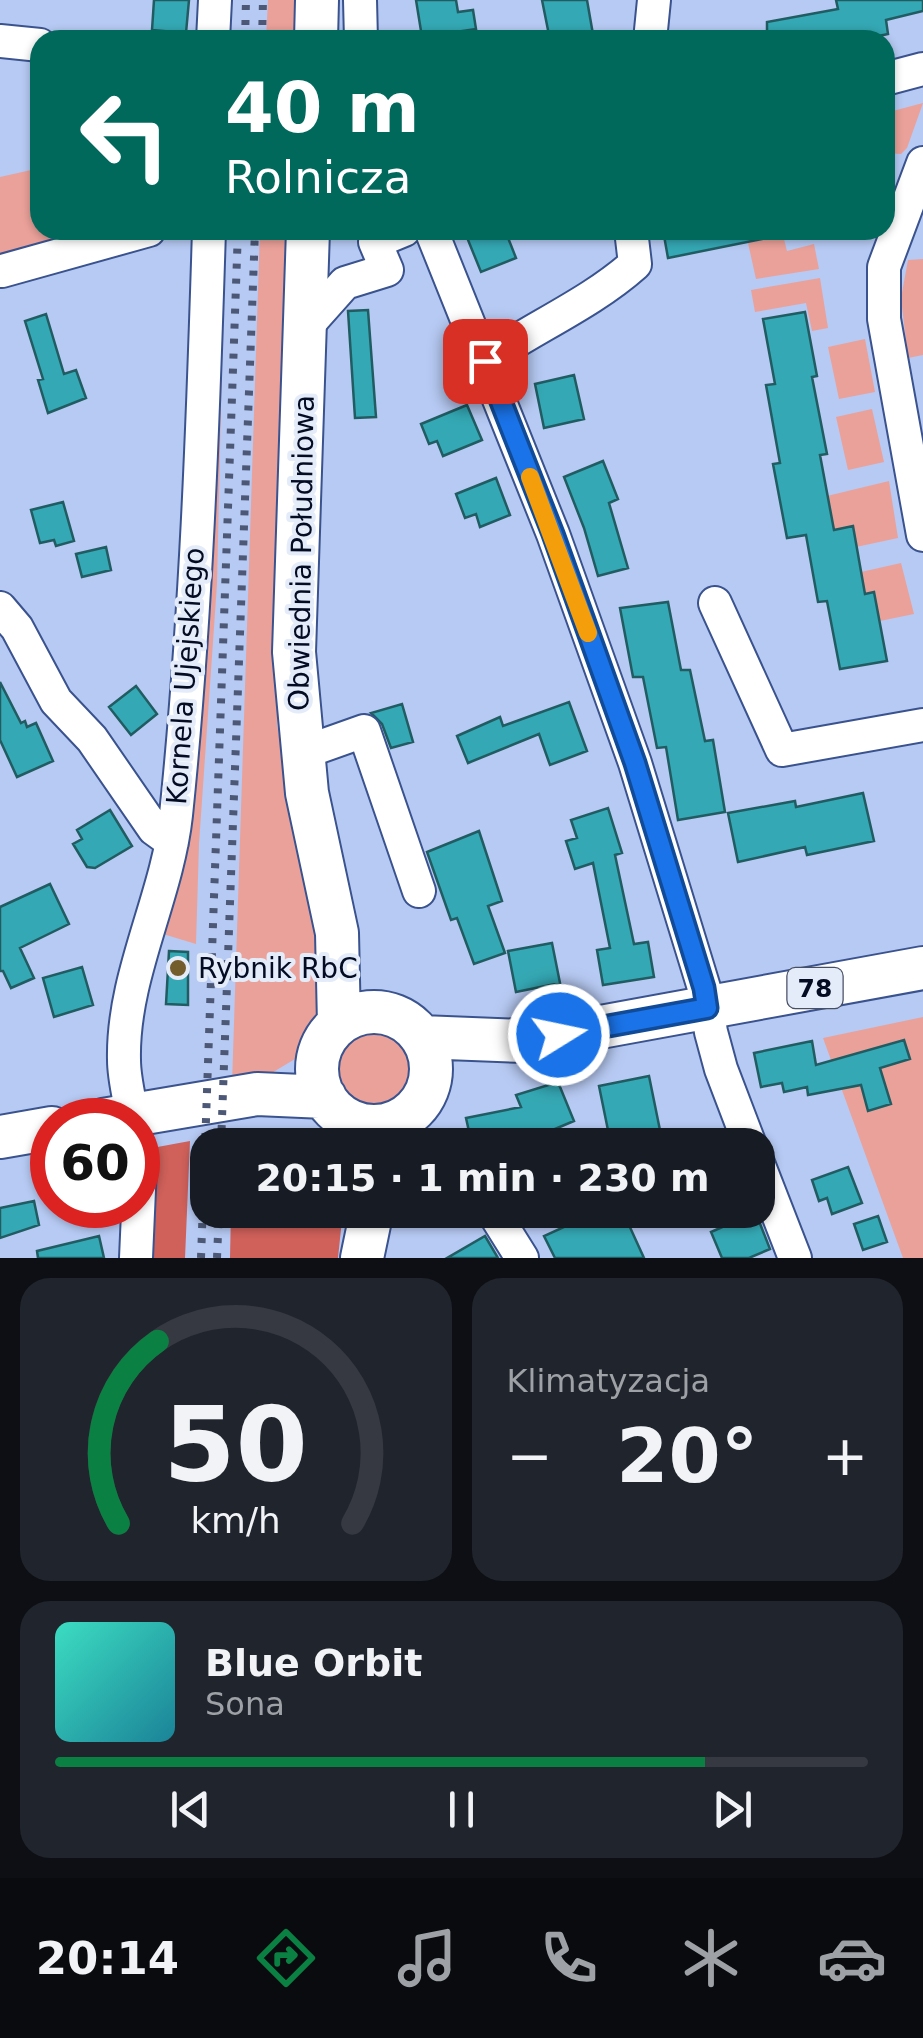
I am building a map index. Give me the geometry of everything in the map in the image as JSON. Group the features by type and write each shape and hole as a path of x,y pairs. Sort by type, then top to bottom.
{"main road":[{"path":"316,30 317,0"},
{"name":"Obwiednia Południowa","path":"308,245 294,612 302,752 317,848 338,933 329,1039"},
{"name":"Obwiednia Południowa","path":"338,933 405,1026"},
{"name":"78","path":"257,1094 339,1119 369,1126 387,1125 406,1119 468,1065 524,1041 923,969"},
{"name":"78","path":"160,1117 257,1094 364,1013 405,1026 524,1041"},
{"path":"405,1026 431,1066 406,1119"},
{"path":"329,1039 318,1075 339,1119"},
{"path":"0,1137 30,1132"},
{"path":"358,1228 359,1258"},
{"path":"359,1258 367,1228"}],"street":[{"path":"214,30 215,0"},
{"path":"360,0 361,30"},
{"path":"651,30 654,0"},
{"path":"0,41 30,44"},
{"path":"895,76 923,68"},
{"path":"895,223 907,176"},
{"path":"2,272 115,240"},
{"name":"Kornela Ujejskiego","path":"125,1098 125,1030 172,842 183,732 209,240"},
{"path":"304,329 346,283 386,270 376,242 381,240"},
{"path":"436,240 553,534 635,763 704,988 721,1069 744,1128"},
{"path":"485,361 607,289 636,264 632,240"},
{"path":"891,240 884,267 884,319 923,532"},
{"path":"308,245 346,283"},
{"path":"714,604 782,750 923,725"},
{"path":"0,608 17,628 56,700 92,739 154,829 172,842"},
{"path":"302,752 364,731 419,890"},
{"path":"775,1207 795,1258"},
{"name":"Kornela Ujejskiego","path":"136,1258 137,1228"},
{"path":"503,1228 522,1258"}],"shaded area":[{"path":"268,0 303,0 302,30 266,30"},
{"path":"923,103 907,148 901,154 895,154 895,110"},
{"path":"30,170 30,240 56,240 0,259 0,177"},
{"path":"225,240 217,584 196,944 163,934 178,890"},
{"path":"260,240 296,240 277,725 331,1013 310,1050 270,1074 232,1084"},
{"path":"784,240 787,251 814,244 819,269 756,279 748,243"},
{"path":"923,259 923,355 908,358 901,298 908,260"},
{"path":"820,278 828,328 812,331 806,303 755,312 751,290"},
{"path":"865,339 875,392 839,399 828,347"},
{"path":"872,409 884,462 848,470 836,417"},
{"path":"889,481 898,538 856,547 852,527 834,530 827,496"},
{"path":"901,563 914,614 880,621 874,593 865,594 861,572"},
{"path":"923,1017 923,1258 903,1258 823,1038"},
{"path":"375,1033 401,1044 412,1070 401,1096 375,1107 349,1096 338,1070 349,1044"},
{"path":"190,1141 185,1258 145,1258 147,1228 160,1228 160,1147"},
{"path":"231,1228 341,1228 338,1258 230,1258"}],"building":[{"path":"154,0 189,0 186,30 152,30"},
{"path":"416,0 456,0 458,12 473,10 476,29 421,30"},
{"path":"542,0 587,0 592,30 548,30"},
{"path":"836,0 923,0 923,11 886,20 887,30 767,30 767,22 838,9"},
{"path":"468,240 509,240 516,258 481,272"},
{"path":"665,240 757,240 668,258"},
{"path":"368,310 376,417 355,418 348,311"},
{"path":"805,312 817,376 812,377 827,454 820,455 834,530 853,526 865,594 874,592 887,661 840,669 827,601 818,602 806,535 787,538 773,464 780,463 766,385 775,384 763,319"},
{"path":"46,314 64,374 76,370 86,398 48,413 38,380 43,379 25,321"},
{"path":"574,375 584,419 544,428 535,384"},
{"path":"467,405 482,440 443,456 437,441 429,444 421,424"},
{"path":"603,461 618,499 609,503 628,568 598,576 564,477"},
{"path":"496,478 510,515 480,527 476,514 465,518 456,494"},
{"path":"63,502 74,541 56,546 54,540 40,543 31,510"},
{"path":"106,547 111,570 82,577 76,554"},
{"path":"668,602 681,670 690,670 705,741 713,740 725,812 678,820 666,747 657,748 643,677 633,677 620,608"},
{"path":"0,682 21,723 25,721 27,727 36,723 53,761 17,777 0,740"},
{"path":"136,686 157,714 131,735 109,707"},
{"path":"569,702 587,751 550,765 539,734 468,763 457,736 500,717 503,726"},
{"path":"402,704 413,742 391,748 382,724 371,713"},
{"path":"863,793 874,841 807,855 805,847 738,862 728,813 795,801 796,807"},
{"path":"608,808 622,853 615,855 634,944 648,942 654,977 603,985 597,950 610,948 593,863 575,869 566,841 577,838 571,820"},
{"path":"110,810 132,846 95,868 87,867 73,844 82,839 77,830"},
{"path":"479,831 502,901 488,906 505,953 474,964 457,918 451,920 427,852"},
{"path":"50,884 69,924 20,948 34,978 11,988 0,971 0,907"},
{"path":"552,943 560,983 516,992 508,951"},
{"name":"Rybnik RbC","path":"169,951 188,952 188,1005 166,1004"},
{"path":"82,967 93,1005 54,1017 43,978"},
{"path":"904,1040 910,1059 880,1068 891,1104 868,1111 861,1085 808,1095 807,1087 784,1092 782,1083 761,1087 754,1053 812,1041 816,1065"},
{"path":"649,1076 660,1128 608,1128 599,1086"},
{"path":"558,1082 574,1121 557,1128 468,1128 466,1118 521,1107 516,1095"},
{"path":"848,1167 862,1203 832,1214 827,1198 819,1201 812,1180"},
{"path":"30,1202 30,1228 0,1238 0,1208"},
{"path":"878,1216 887,1242 863,1250 854,1224"},
{"path":"562,1228 630,1228 644,1258 555,1258 544,1236"},
{"path":"720,1228 762,1228 770,1249 749,1258 722,1258 711,1232"},
{"path":"99,1236 104,1258 38,1258 37,1251"},
{"path":"485,1236 498,1258 447,1258"}],"railway":[{"path":"245,30 246,0"},
{"path":"262,30 263,0"},
{"path":"201,1258 238,240"},
{"path":"222,1128 255,240"},
{"path":"217,1258 218,1228"}],"slow traffic":[{"path":"530,477 588,633"}],"place":[{"name":"Rybnik RbC","path":"178,968"}],"route":[{"path":"485,361 553,534 635,763 707,1008 559,1035"}]}
